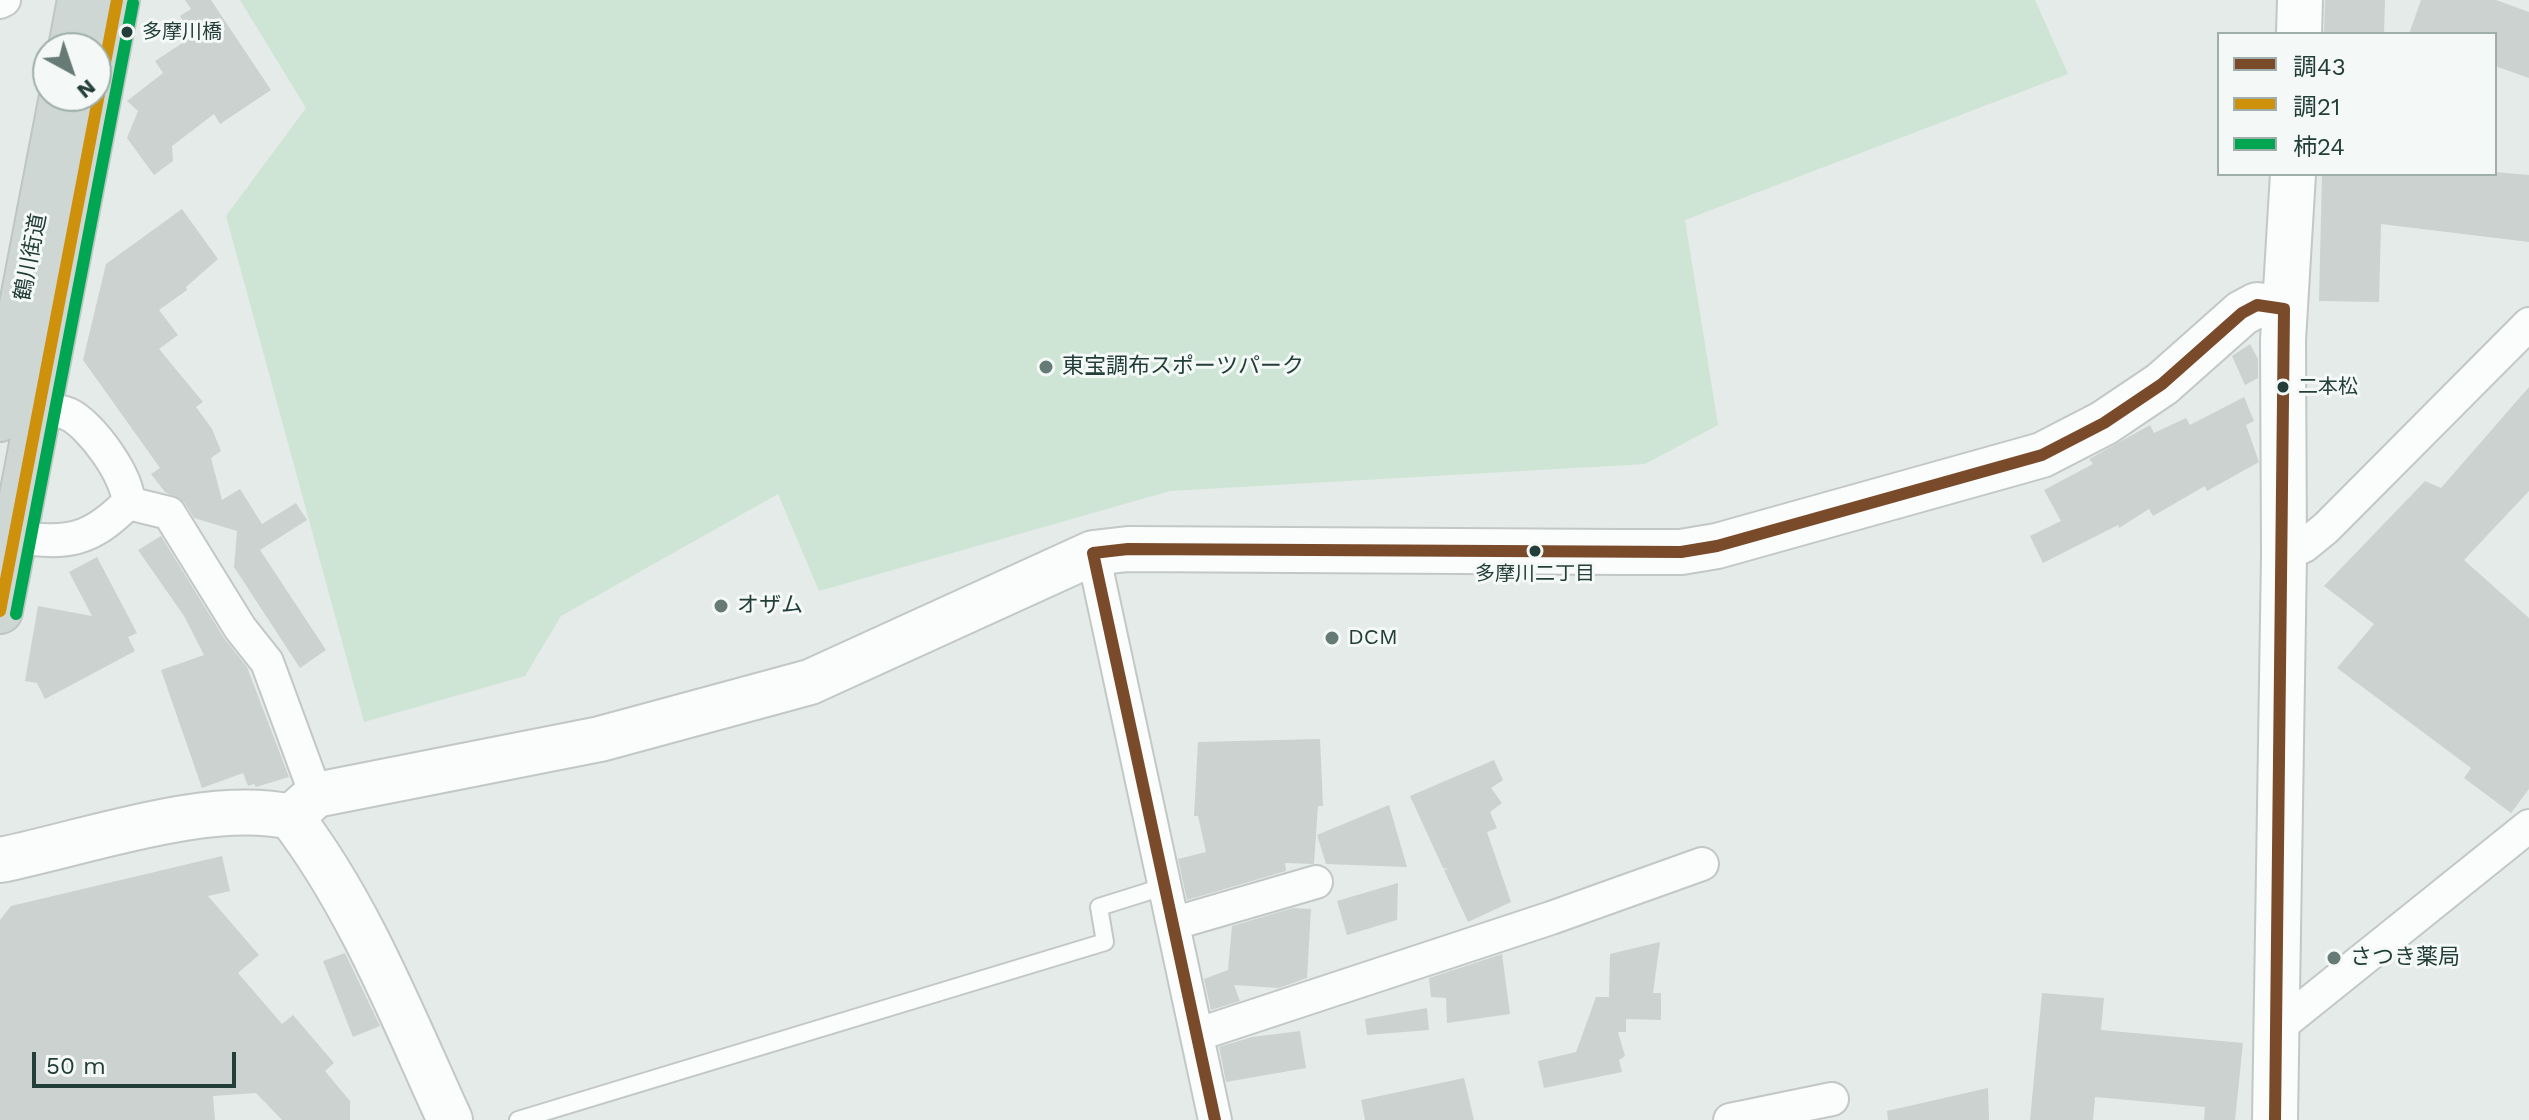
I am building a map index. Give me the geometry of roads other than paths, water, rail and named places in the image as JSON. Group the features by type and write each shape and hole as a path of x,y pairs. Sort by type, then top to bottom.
{"main road":[{"path":"74,32 80,0"},
{"name":"鶴川街道","path":"14,409 117,0"},
{"name":"鶴川街道","path":"0,611 14,537 17,295 58,112"}],"street":[{"path":"2299,32 2300,0"},
{"path":"2275,1120 2284,555 2284,309 2293,176"},
{"path":"0,860 196,816 303,806 600,739 810,682 1093,553 1128,549 1681,552 1717,546 2042,455 2104,423 2162,384 2242,313 2257,305 2284,309"},
{"path":"2284,555 2304,546 2326,528 2529,324"},
{"path":"14,409 69,414 88,431 129,489 128,503 107,524 82,538 54,542 14,537"},
{"path":"128,503 169,513 240,628 267,662 311,843 349,911 450,1120"},
{"path":"1093,553 1199,1034 1215,1120"},
{"path":"2275,1030 2529,826"},
{"path":"1199,1034 1551,918 1702,864"},
{"path":"1175,923 1316,882"},
{"path":"1730,1120 1812,1108"}],"lane":[{"path":"518,1120 1105,942 1099,907 1166,886"}],"place":[{"name":"多摩川橋","path":"127,32"},
{"name":"東宝調布スポーツパーク","path":"1046,367"},
{"name":"二本松","path":"2283,387"},
{"name":"多摩川二丁目","path":"1535,551"},
{"name":"オザム","path":"721,606"},
{"name":"DCM","path":"1332,638"},
{"name":"さつき薬局","path":"2334,958"}]}
